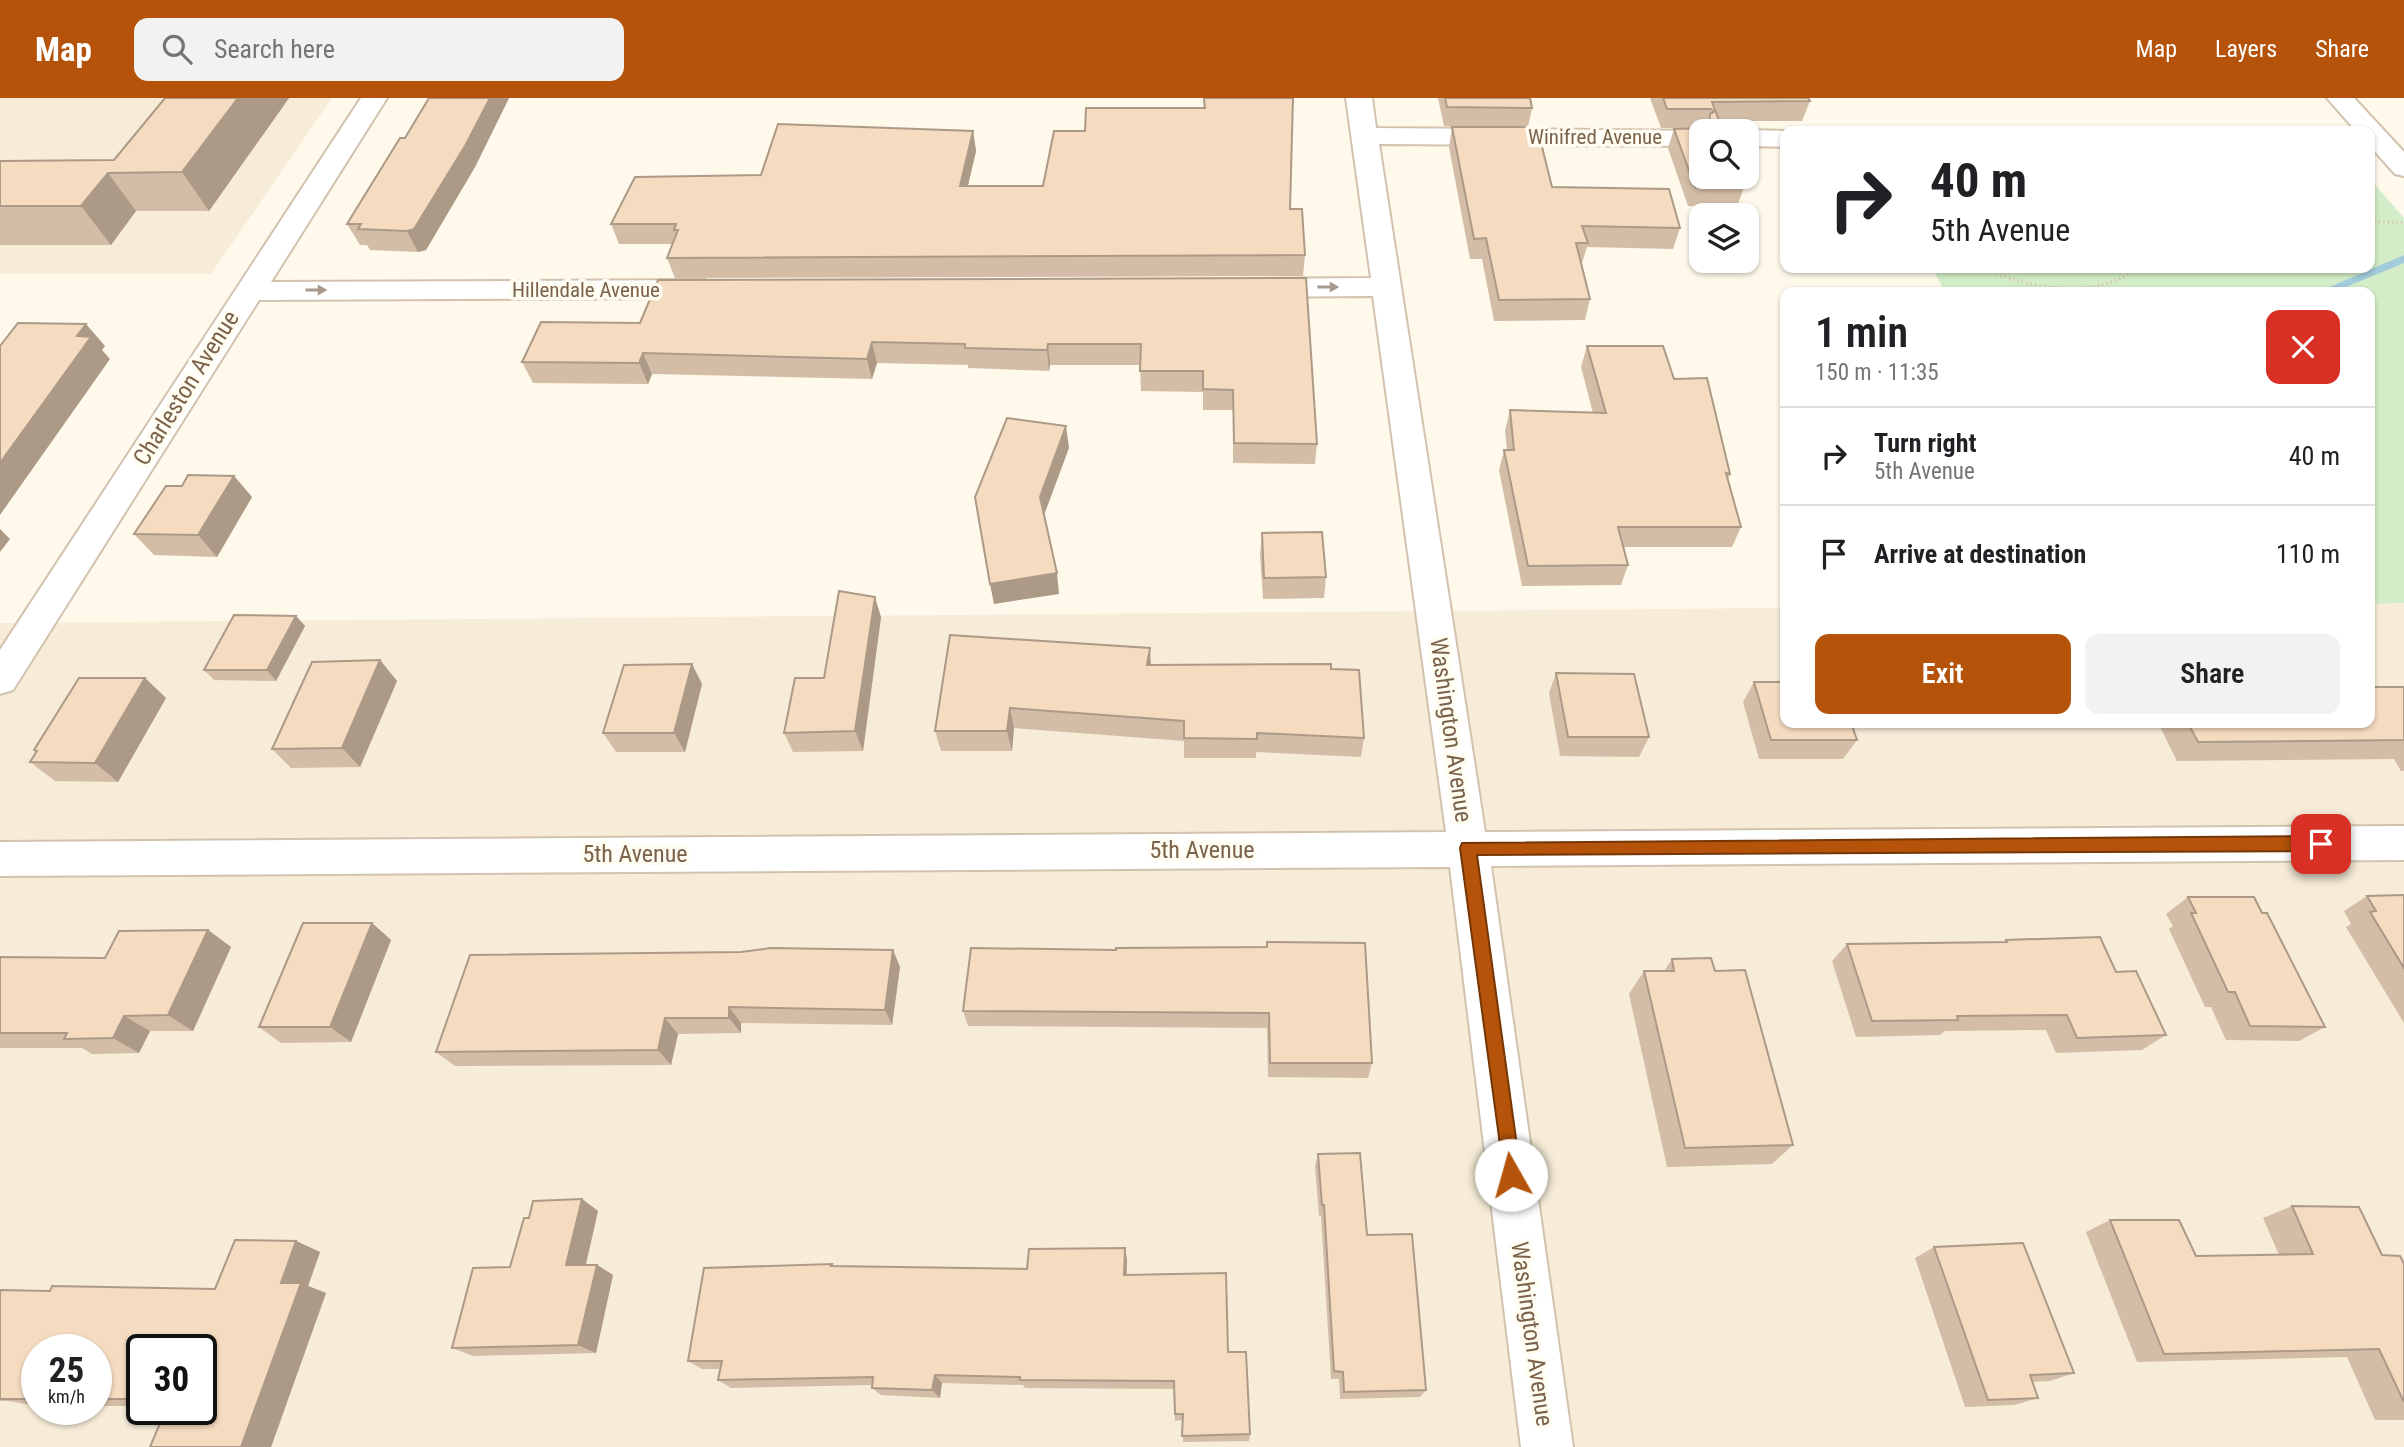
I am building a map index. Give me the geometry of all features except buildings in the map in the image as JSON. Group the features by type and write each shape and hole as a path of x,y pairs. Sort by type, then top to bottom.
{"street":[{"name":"Charleston Avenue","path":"0,680 374,98"},
{"name":"Washington Avenue","path":"1359,98 1468,848 1547,1447"},
{"path":"2340,98 2366,126"},
{"name":"Winifred Avenue","path":"1363,136 1689,138"},
{"path":"2375,136 2404,168"},
{"path":"1759,138 1780,138"},
{"path":"1234,288 1386,287"},
{"name":"Hillendale Avenue","path":"248,291 734,289"},
{"name":"5th Avenue","path":"0,859 2404,843"}],"path":[{"path":"2375,221 2404,223"},
{"path":"2001,273 2049,287 2108,284 2132,273"}],"shaded area":[{"path":"0,98 332,98 211,274 0,274"},
{"path":"2404,603 2404,1447 0,1447 0,623 1780,608 1780,728 2375,728 2375,604"}],"green space":[{"path":"2375,185 2404,218 2404,603 2375,604 2375,287 1942,287 1935,273 2375,273"}],"waterway":[{"path":"2375,271 2404,259"},
{"path":"2336,287 2370,273"}],"route":[{"path":"1511,1175 1468,848 2321,844"}]}
